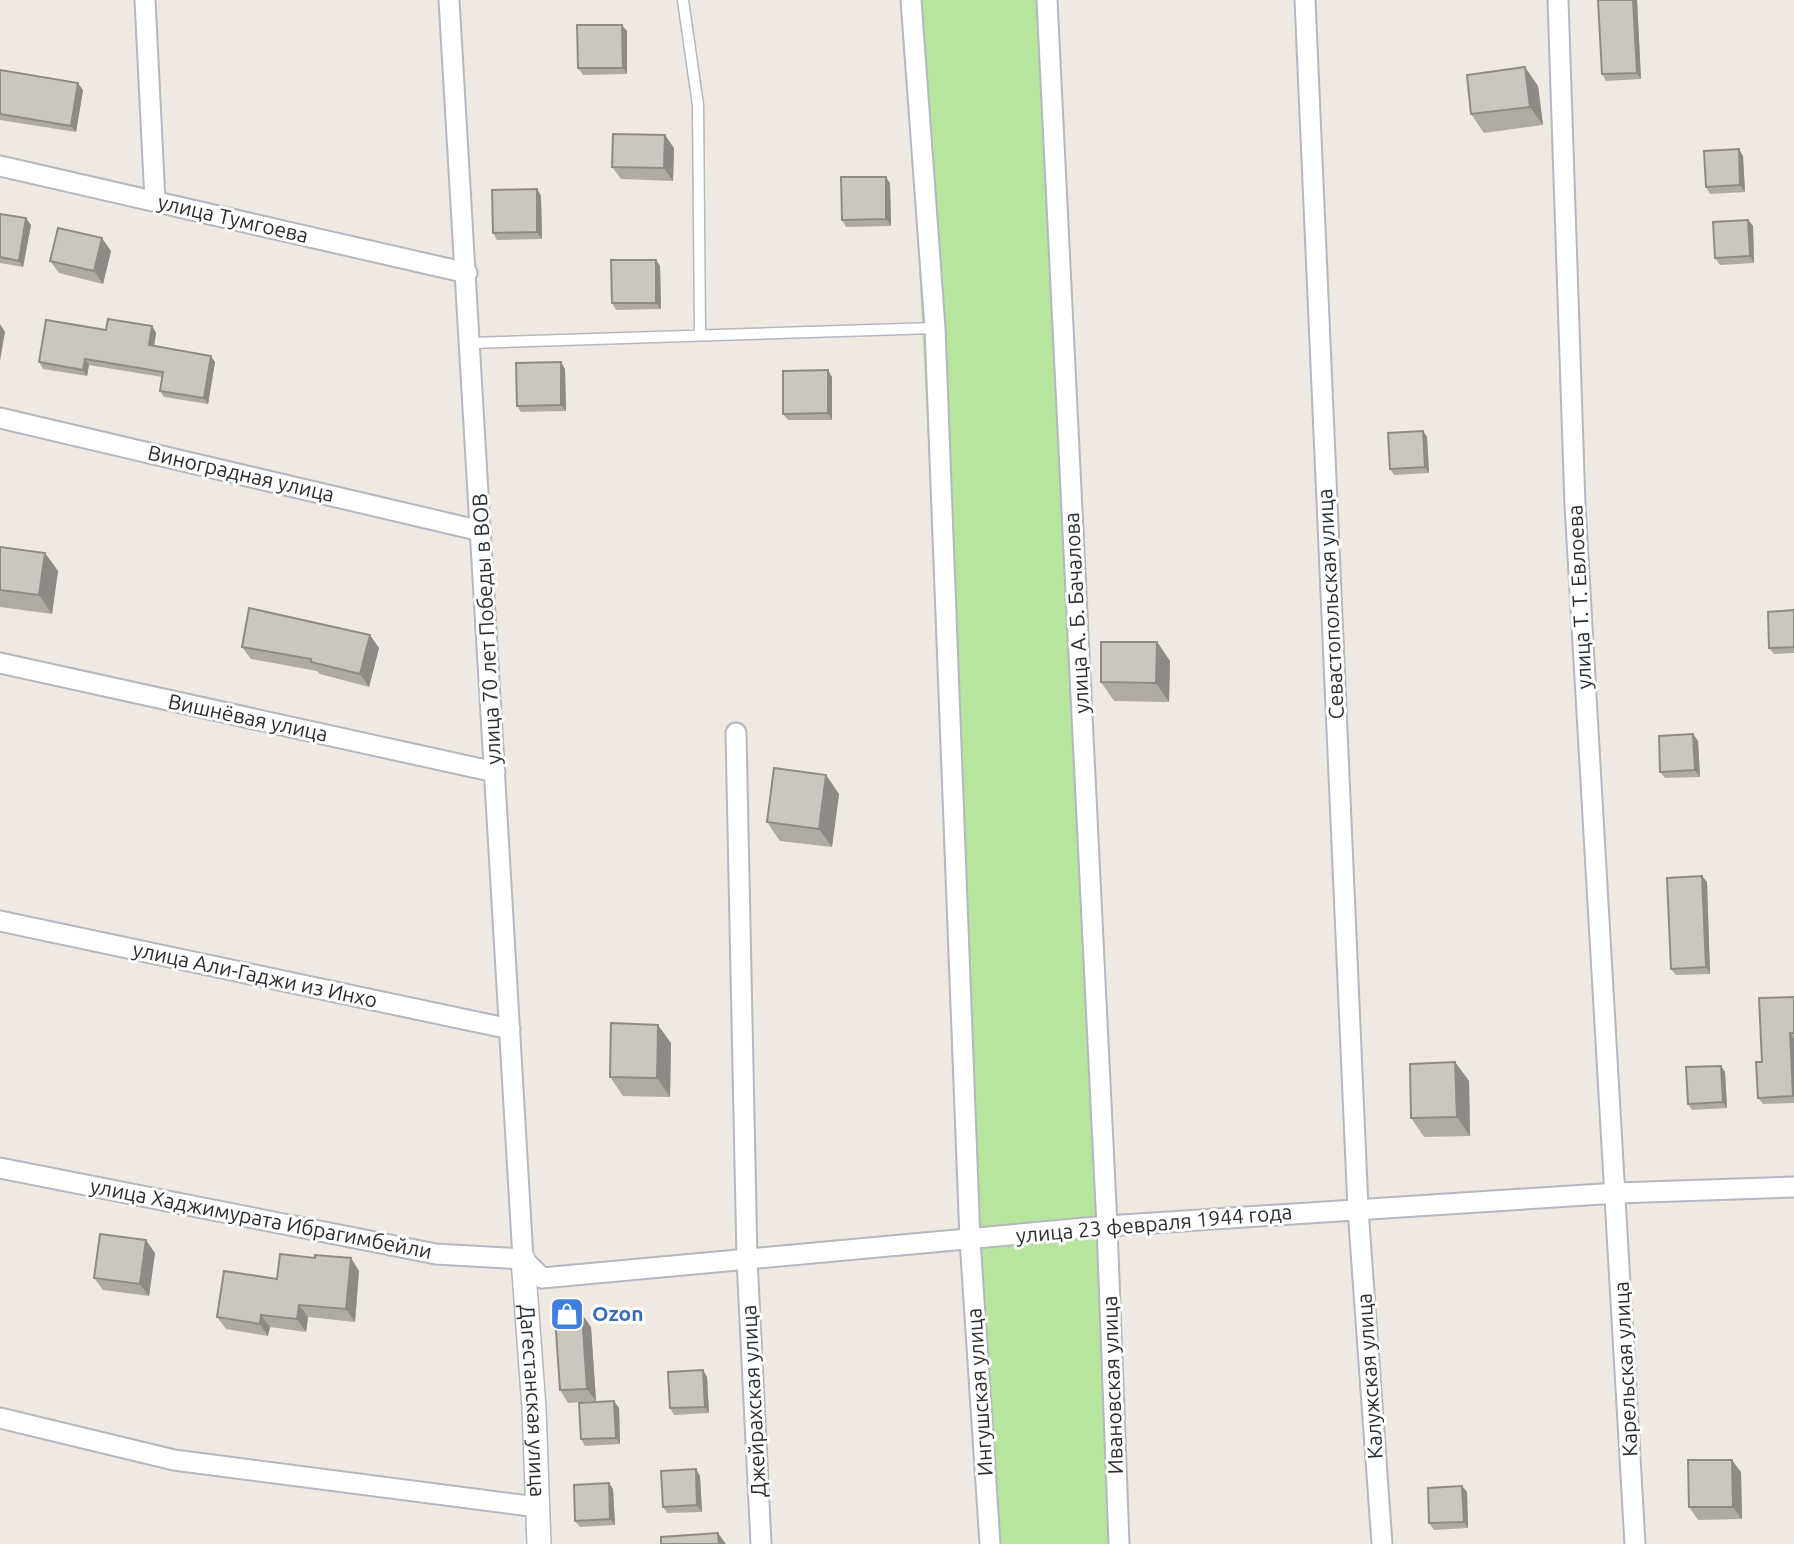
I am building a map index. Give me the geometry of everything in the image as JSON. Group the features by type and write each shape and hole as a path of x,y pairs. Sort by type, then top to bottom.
{"street":[{"path":"145,0 155,201"},
{"name":"улица 70 лет Победы в ВОВ","path":"449,0 523,1259"},
{"name":"Ингушская улица","path":"911,0 934,328 970,1240 990,1544"},
{"name":"улица А. Б. Бачалова","path":"1046,0 1107,1226"},
{"name":"Севастопольская улица","path":"1305,0 1358,1209"},
{"name":"улица Т. Т. Евлоева","path":"1558,0 1574,505 1617,1193"},
{"name":"улица Тумгоева","path":"0,166 467,273"},
{"name":"Виноградная улица","path":"0,418 481,531"},
{"name":"Вишнёвая улица","path":"0,663 495,772"},
{"name":"Джейрахская улица","path":"736,733 747,1259 761,1544"},
{"name":"улица Али-Гаджи из Инхо","path":"0,921 510,1029"},
{"name":"улица Хаджимурата Ибрагимбейли","path":"0,1168 436,1254 523,1259"},
{"name":"улица 23 февраля 1944 года","path":"523,1259 542,1278 1107,1226 1617,1193 1794,1187"},
{"name":"Карельская улица","path":"1617,1193 1635,1544"},
{"name":"Калужская улица","path":"1358,1209 1382,1544"},
{"name":"Ивановская улица","path":"1107,1226 1119,1544"},
{"name":"Дагестанская улица","path":"523,1259 534,1408 539,1544"},
{"path":"0,1418 174,1460 537,1507"}],"lane":[{"path":"682,0 698,105 700,335"},
{"path":"471,343 934,328"}],"green space":[{"path":"905,0 1047,0 1119,1544 990,1544 970,1240"}],"building":[{"path":"1598,0 1633,0 1637,73 1602,74"},
{"path":"577,25 622,25 623,68 578,68"},
{"path":"1525,67 1530,107 1471,114 1467,75"},
{"path":"0,70 78,83 71,126 0,114"},
{"path":"613,134 665,135 664,168 612,167"},
{"path":"1739,149 1740,185 1706,187 1704,151"},
{"path":"841,177 886,177 886,219 842,220"},
{"path":"537,189 537,232 493,233 492,190"},
{"path":"0,214 26,218 19,261 0,257"},
{"path":"1748,220 1750,256 1715,258 1713,222"},
{"path":"58,228 102,238 94,271 50,261"},
{"path":"611,260 656,260 656,303 612,303"},
{"path":"108,319 152,326 149,345 211,356 204,398 160,391 163,372 85,359 83,370 39,362 46,320 106,330"},
{"path":"561,362 561,405 517,406 516,363"},
{"path":"828,370 828,413 783,414 783,371"},
{"path":"1423,431 1425,467 1390,469 1388,433"},
{"path":"0,547 45,553 39,595 0,590"},
{"path":"249,608 370,635 360,674 311,662 311,659 242,647"},
{"path":"1794,610 1794,647 1769,648 1768,612"},
{"path":"1101,642 1157,642 1156,683 1101,682"},
{"path":"1693,734 1695,770 1660,772 1659,736"},
{"path":"774,768 826,775 819,829 767,822"},
{"path":"1702,876 1706,967 1671,969 1667,878"},
{"path":"1794,997 1794,1033 1790,1033 1793,1096 1758,1098 1756,1062 1762,1062 1759,998"},
{"path":"611,1023 658,1025 657,1078 610,1077"},
{"path":"1455,1062 1457,1117 1411,1118 1410,1064"},
{"path":"1721,1066 1723,1102 1688,1104 1686,1067"},
{"path":"100,1234 146,1240 140,1284 94,1278"},
{"path":"280,1254 351,1258 346,1309 299,1305 297,1319 261,1315 260,1324 217,1317 224,1271 277,1279"},
{"path":"582,1314 587,1389 560,1390 555,1316"},
{"path":"703,1370 705,1407 670,1408 668,1372"},
{"path":"614,1401 616,1438 581,1439 579,1403"},
{"path":"1688,1460 1732,1460 1733,1507 1689,1507"},
{"path":"696,1469 697,1505 663,1507 661,1471"},
{"path":"609,1483 610,1519 575,1521 574,1485"},
{"path":"1462,1486 1464,1522 1429,1523 1428,1488"},
{"path":"718,1533 719,1544 661,1544 661,1537"}],"place":[{"name":"Ozon","path":"567,1314"}]}
